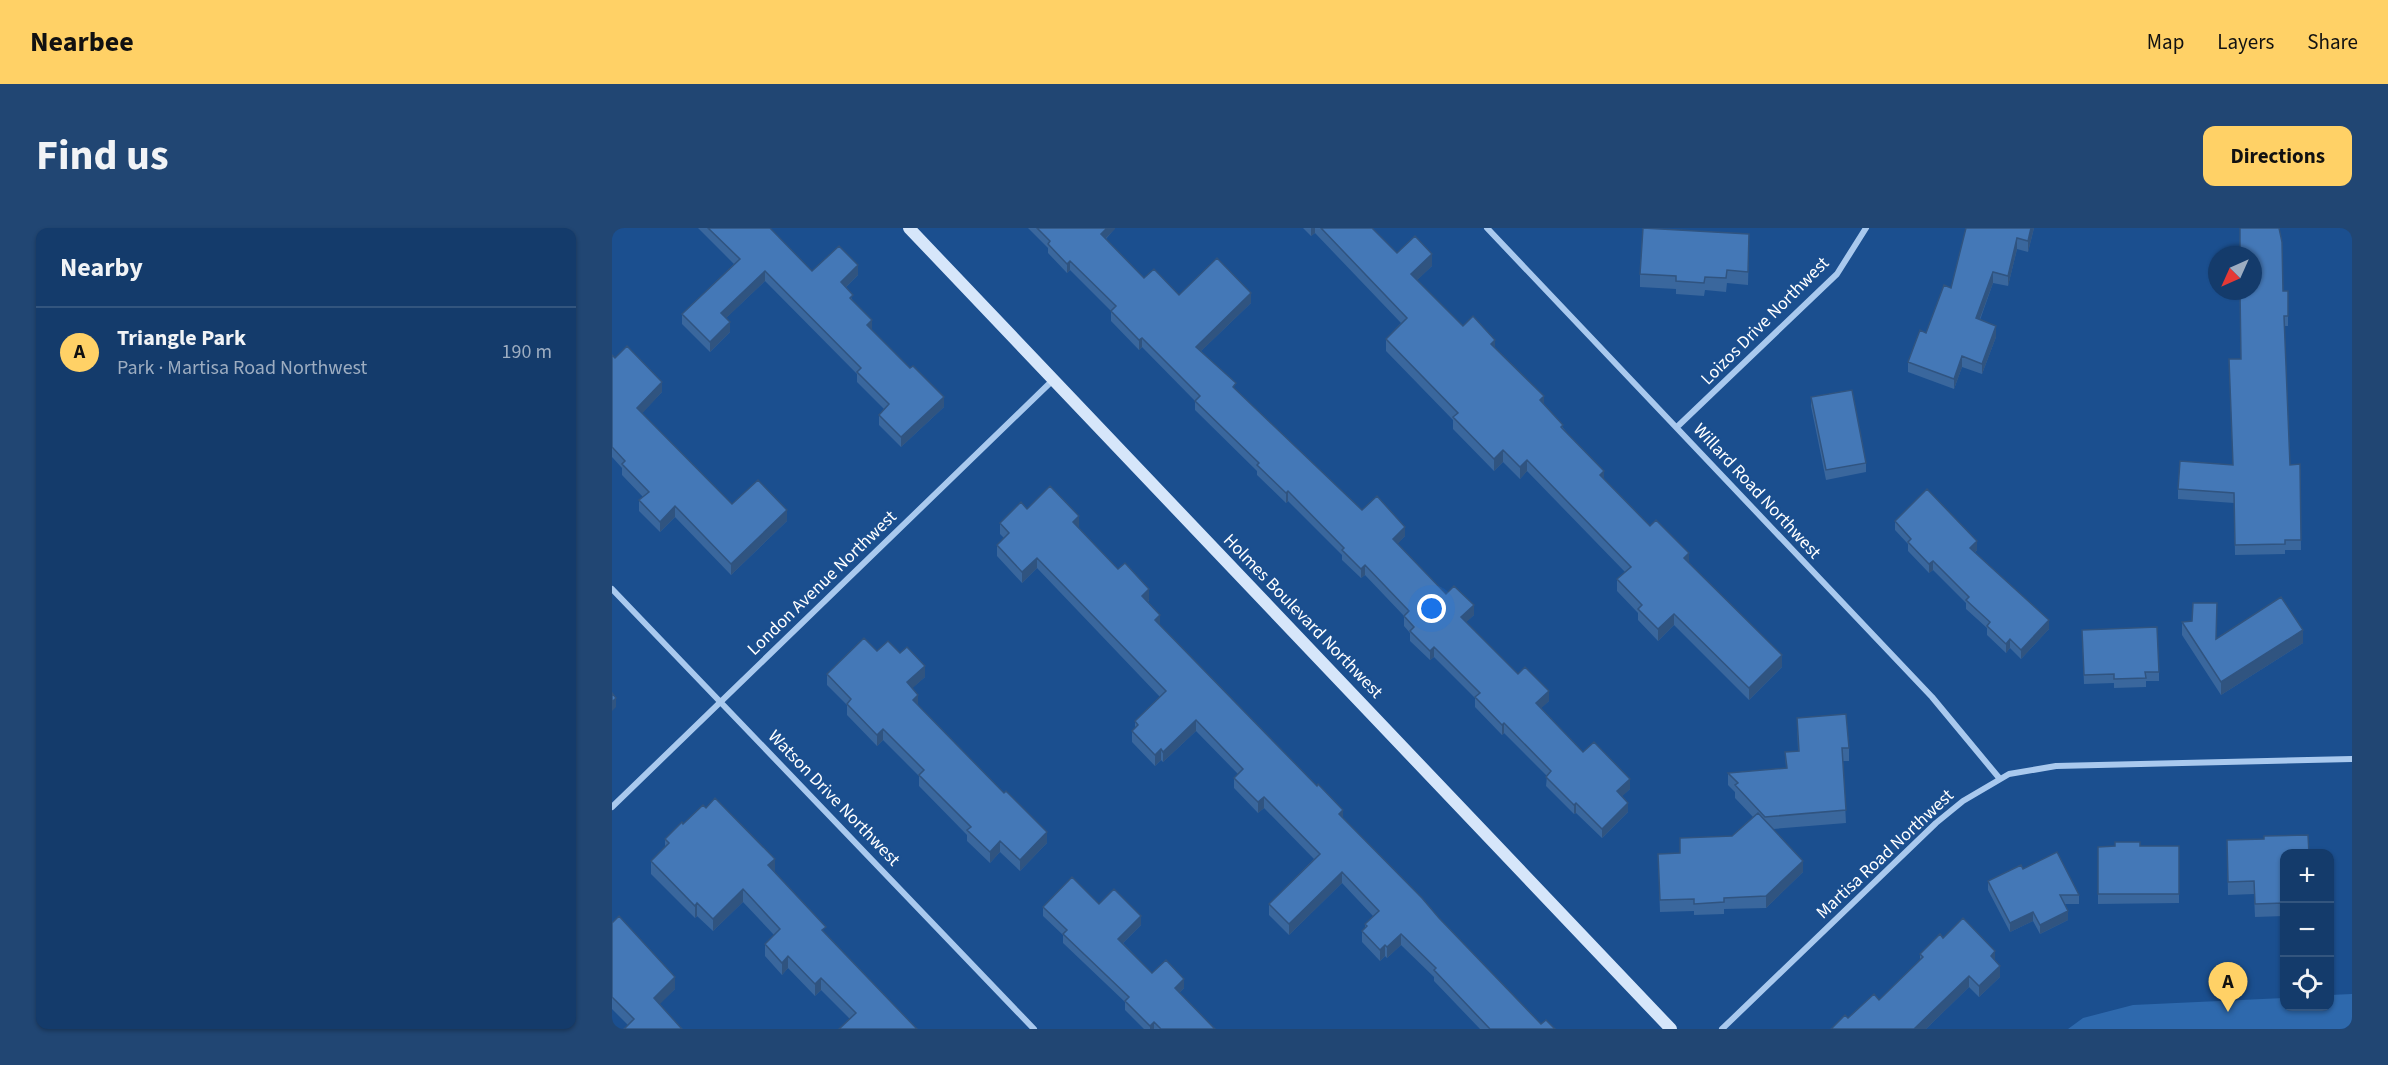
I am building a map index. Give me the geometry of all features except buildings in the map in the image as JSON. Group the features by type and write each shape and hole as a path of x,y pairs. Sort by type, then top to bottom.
{"street":[{"name":"Holmes Boulevard Northwest","path":"909,228 1671,1029"},
{"name":"Willard Road Northwest","path":"1487,228 1932,697 2000,779"},
{"name":"Loizos Drive Northwest","path":"1677,427 1837,274 1866,228"},
{"name":"London Avenue Northwest","path":"612,807 1053,380"},
{"name":"Watson Drive Northwest","path":"612,589 1034,1029"},
{"name":"Martisa Road Northwest","path":"1722,1029 1936,823 1963,801 2009,774 2056,766 2352,759"}],"shaded area":[{"path":"2352,994 2352,1029 2068,1029 2083,1018 2133,1005 2280,998 2280,1011 2334,1011 2334,995"}],"place":[{"name":"Triangle Park","path":"2228,1012"}]}
